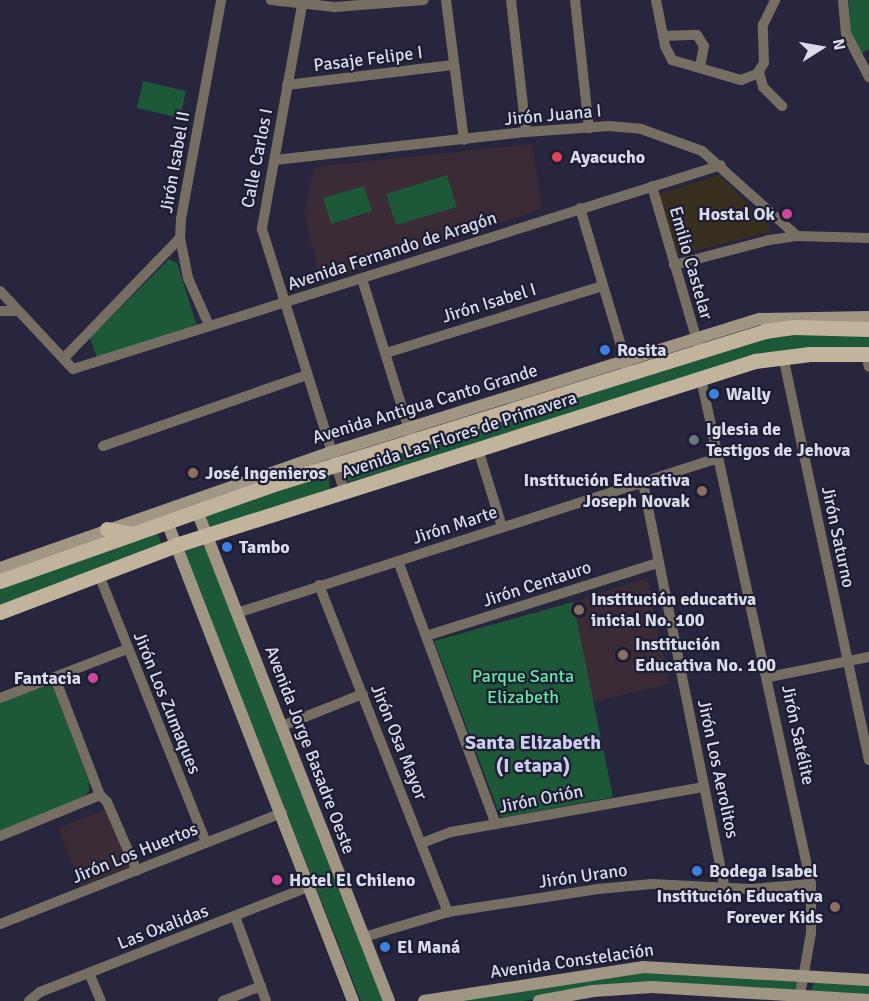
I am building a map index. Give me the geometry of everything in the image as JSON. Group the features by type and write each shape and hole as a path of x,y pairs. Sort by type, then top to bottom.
{"main road":[{"name":"Avenida Las Flores de Primavera","path":"0,581 197,512 334,458 698,344 779,328 869,329"},
{"name":"Avenida Las Flores de Primavera","path":"0,612 177,545 701,378 783,356 868,358"},
{"path":"107,529 132,534"}],"street":[{"name":"Jirón Isabel II","path":"209,325 188,278 180,238 221,0"},
{"path":"271,0 335,7 424,0"},
{"path":"446,0 464,140"},
{"path":"511,0 526,132"},
{"path":"575,0 589,128"},
{"path":"656,0 663,36 672,60 741,80 759,72 765,63 763,25 775,0"},
{"path":"843,0 842,20 864,56 869,77"},
{"name":"Calle Carlos I","path":"302,2 262,229 344,491"},
{"path":"663,36 696,35 704,46 700,67"},
{"name":"Pasaje Felipe I","path":"287,85 453,65"},
{"path":"759,72 763,87 782,106"},
{"name":"Jirón Juana I","path":"275,160 526,132 589,128 656,132 690,144 721,165 797,236"},
{"name":"Avenida Fernando de Aragón","path":"64,358 73,369 721,165"},
{"name":"Emilio Castelar","path":"652,186 698,344"},
{"path":"580,208 627,367"},
{"path":"674,265 743,244 797,236 868,236"},
{"path":"0,291 64,358 180,238"},
{"path":"362,279 411,434"},
{"name":"Jirón Isabel I","path":"386,353 603,286"},
{"path":"0,311 18,311"},
{"path":"698,344 774,316 869,317"},
{"name":"Jirón Saturno","path":"783,356 869,760"},
{"path":"103,446 307,375"},
{"name":"Jirón Satélite","path":"701,378 769,677 811,884 813,913 800,995"},
{"path":"478,449 502,527"},
{"name":"Avenida Antigua Canto Grande","path":"0,568 107,529 334,458"},
{"name":"Jirón Marte","path":"237,613 718,458"},
{"name":"Jirón Los Aerolitos","path":"643,483 657,563 724,886"},
{"name":"Avenida Jorge Basadre Oeste","path":"197,512 389,1001"},
{"path":"168,522 353,1001"},
{"path":"398,561 496,824"},
{"name":"Jirón Centauro","path":"426,636 657,563"},
{"name":"Jirón Los Zumaques","path":"99,574 127,649 206,842"},
{"name":"Jirón Osa Mayor","path":"319,585 448,912"},
{"path":"0,698 127,649"},
{"path":"769,677 869,657"},
{"path":"55,678 100,795 107,802 137,871"},
{"path":"282,726 363,694"},
{"name":"Jirón Orión","path":"422,843 451,832 704,787"},
{"path":"0,836 100,795"},
{"name":"Jirón Los Huertos","path":"0,924 282,813"},
{"name":"Jirón Urano","path":"364,937 448,912 630,885 724,886 751,889 811,884"},
{"name":"Las Oxalidas","path":"29,1001 40,992 310,886"},
{"path":"235,916 266,1001"},
{"name":"Avenida Constelación","path":"424,1001 642,967 869,980"},
{"path":"89,973 101,1001"},
{"path":"223,1001 261,986"},
{"name":"Avenida Constelación","path":"539,1001 652,987 869,1000"}],"shaded area":[{"path":"532,144 542,209 321,283 304,214 314,167"},
{"path":"719,175 769,225 769,232 678,255 659,194"},
{"name":"Institución Educativa No. 100","path":"647,578 669,684 592,702 573,602"},
{"path":"107,809 130,867 81,886 58,828"}],"green space":[{"path":"849,0 869,0 869,49 862,53 850,34"},
{"path":"143,81 186,91 180,118 137,108"},
{"path":"447,175 457,207 396,225 386,194"},
{"path":"364,186 372,211 331,224 323,198"},
{"path":"169,259 177,263 197,326 97,358 90,338"},
{"path":"773,334 869,334 869,350 813,349 348,482 344,469"},
{"path":"324,474 329,475 330,492 210,530 204,516"},
{"path":"156,530 163,547 0,608 0,587"},
{"path":"202,546 208,549 384,1001 361,1001 185,557 185,551"},
{"name":"Parque Santa Elizabeth","path":"573,602 613,797 501,818 434,641"},
{"path":"52,684 89,782 89,791 81,799 0,831 0,703"},
{"path":"643,971 799,982 796,992 602,987 523,1001 448,1001"},
{"path":"815,981 869,985 869,997 814,993 811,990"}],"place":[{"name":"Ayacucho","path":"557,157"},
{"name":"Hostal Ok","path":"787,214"},
{"name":"Rosita","path":"605,350"},
{"name":"Wally","path":"714,394"},
{"name":"Iglesia de Testigos de Jehova","path":"694,440"},
{"name":"José Ingenieros","path":"193,473"},
{"name":"Institución Educativa Joseph Novak","path":"702,491"},
{"name":"Tambo","path":"227,547"},
{"name":"Institución educativa inicial No. 100","path":"579,610"},
{"name":"Institución Educativa No. 100","path":"623,655"},
{"name":"Fantacia","path":"93,678"},
{"name":"Bodega Isabel","path":"697,871"},
{"name":"Hotel El Chileno","path":"277,880"},
{"name":"Institución Educativa Forever Kids","path":"835,907"},
{"name":"El Maná","path":"385,947"}],"district":[{"name":"Santa Elizabeth (I etapa)","path":"533,754"}]}
